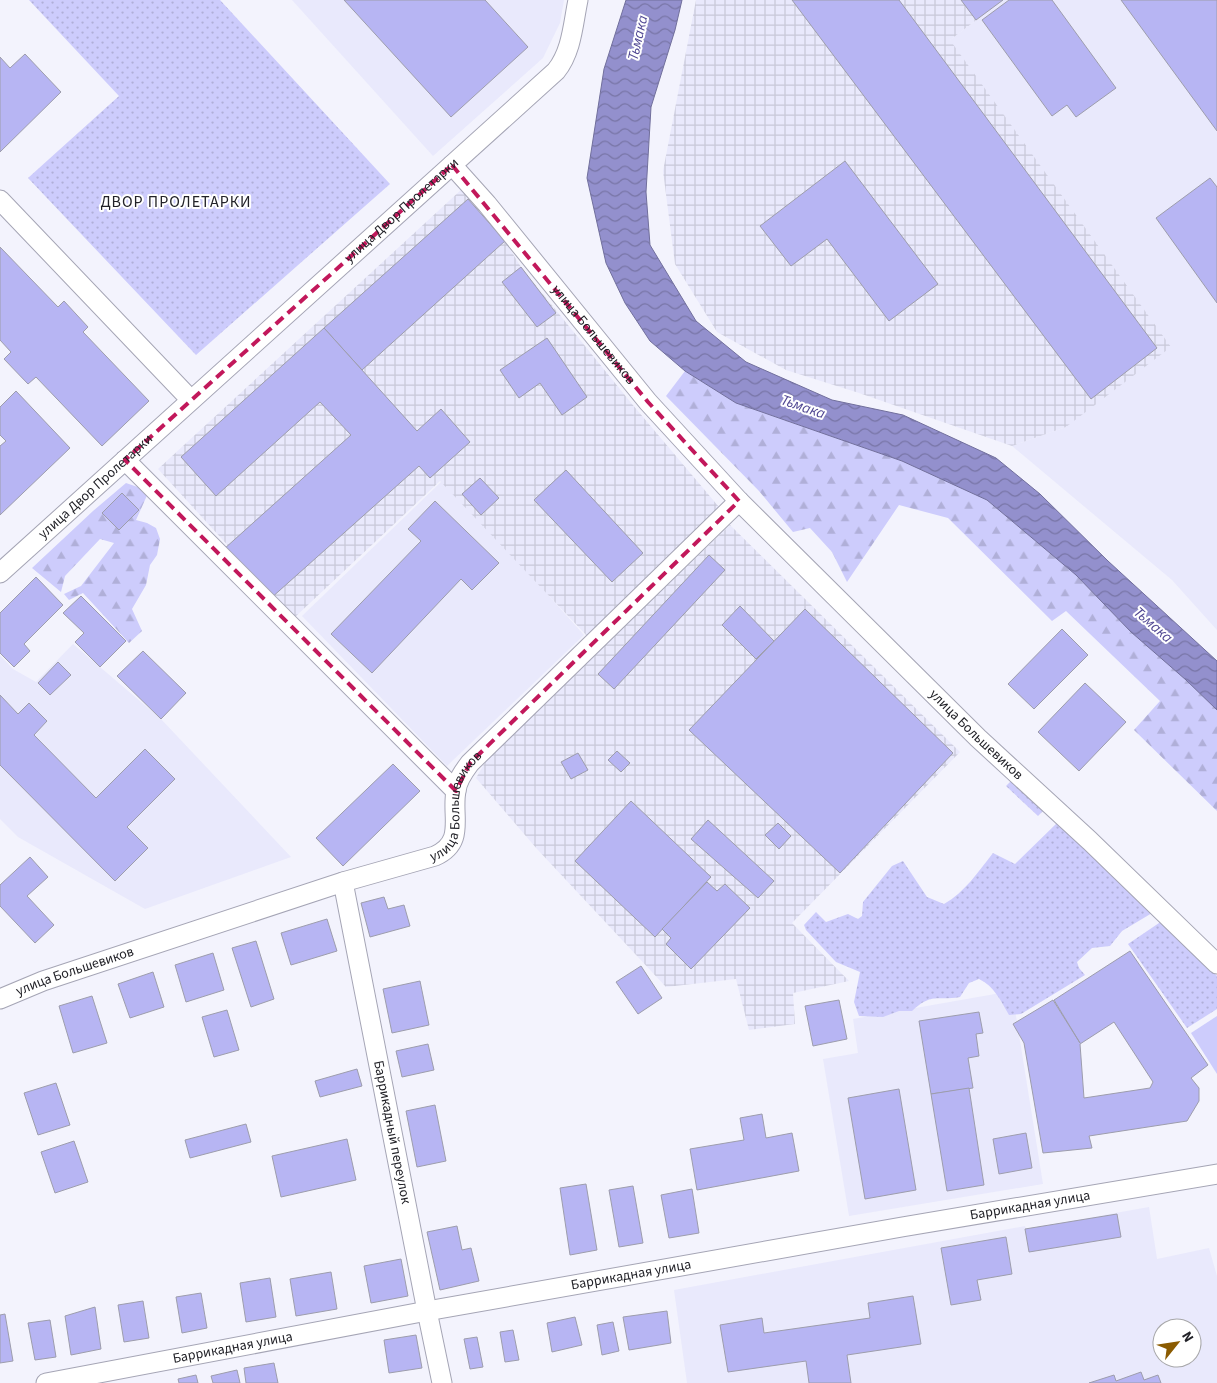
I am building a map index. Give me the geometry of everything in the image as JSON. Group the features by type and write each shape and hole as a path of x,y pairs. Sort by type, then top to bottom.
{"street":[{"name":"улица Двор Пролетарки","path":"0,572 560,67 569,48 578,0"},
{"name":"улица Большевиков","path":"452,165 493,212 648,402 739,501 978,738 1090,841 1217,964"},
{"path":"0,200 192,400"},
{"path":"125,460 456,791"},
{"name":"улица Большевиков","path":"0,999 52,978 343,882 435,856 445,850 452,842 455,833 456,791 462,774 470,763 739,501"},
{"name":"Баррикадный переулок","path":"343,882 426,1311 442,1383"},
{"name":"Баррикадная улица","path":"46,1383 426,1311 1217,1174"}],"highlighted area":[{"path":"452,165 648,402 739,501 470,763 456,791 125,460"}],"shaded area":[{"path":"292,0 564,0 560,23 543,58 433,156"},
{"path":"696,0 1003,0 950,40 1171,347 1066,427 1012,446 786,370 717,332 675,264 663,171"},
{"path":"1003,0 1217,0 1217,630 1172,580 1012,446 1066,427 950,40"},
{"path":"462,189 468,199 505,241 521,267 632,404 719,507 588,637 440,481 294,618 158,469"},
{"path":"444,479 584,635 447,766 302,616"},
{"path":"730,525 960,752 792,923 849,981 793,993 795,1024 749,1030 736,979 666,987 537,849 476,778 489,756"},
{"path":"73,644 161,719 291,857 145,909 18,837 0,819 0,655 13,669 36,682"},
{"path":"1012,991 1043,1184 849,1216 823,1059 858,1053 853,1019"},
{"path":"1149,1207 1157,1259 1209,1248 1217,1276 1217,1383 687,1383 674,1290 1025,1226 1026,1229"}],"green space":[{"path":"29,0 220,0 390,184 196,355 28,178 119,96"},
{"path":"685,371 736,403 902,461 987,500 1076,575 1131,632 1217,710 1217,811 1134,730 1160,701 1066,611 1052,621 948,518 899,505 847,582 832,552 810,528 793,532 759,491 666,396"},
{"path":"126,483 149,491 136,520 156,528 160,539 157,555 150,565 146,585 132,609 142,631 129,643 83,593 69,600 64,594 81,586 114,543 100,539 65,576 61,592 32,568"},
{"path":"1011,781 1043,811 1038,816 1006,786"},
{"path":"1057,823 1068,827 1152,913 1122,931 1110,946 1092,948 1077,962 1085,975 1021,1014 1009,1015 993,990 979,979 969,983 960,997 930,999 912,1011 899,1011 883,1017 859,1016 854,1002 860,972 836,962 806,930 804,925 816,912 826,922 848,914 858,919 862,916 863,902 892,866 903,861 927,897 944,904 965,888 993,853 1015,864"},
{"path":"1162,921 1217,976 1217,1009 1187,1028 1128,944"},
{"path":"1217,1016 1217,1074 1191,1033"}],"water":[{"name":"Тьмака","path":"626,0 682,0 675,30 651,107 646,192 650,245 696,321 746,362 832,400 903,415 996,458 1040,494 1108,561 1217,661 1217,710 1131,632 1076,575 987,500 902,461 736,403 685,371 650,341 625,303 606,263 587,178 604,69"}],"building":[{"path":"344,0 485,0 528,47 451,117"},
{"path":"792,0 899,0 1157,348 1091,399"},
{"path":"961,0 1003,0 976,20"},
{"path":"1009,0 1052,0 1116,88 1076,117 1067,105 1052,116 982,20"},
{"path":"1121,0 1217,0 1217,131"},
{"path":"25,54 61,92 0,152 0,57 10,68"},
{"path":"845,161 938,284 889,321 827,239 791,266 760,226"},
{"path":"1210,178 1217,187 1217,303 1156,218"},
{"path":"468,199 505,241 362,370 324,328"},
{"path":"0,247 58,307 64,301 88,327 83,332 149,401 102,446 36,377 28,384 4,359 11,352 0,340"},
{"path":"521,267 556,313 537,327 502,282"},
{"path":"324,328 417,431 441,409 470,442 430,478 419,466 270,599 224,549 351,435 320,402 216,496 181,457"},
{"path":"547,338 587,397 562,415 540,383 519,398 500,370"},
{"path":"16,391 70,448 0,515 0,446 6,441 0,435 0,407"},
{"path":"566,470 643,553 612,582 534,500"},
{"path":"480,478 499,498 481,515 462,494"},
{"path":"122,493 139,510 119,530 102,513"},
{"path":"435,501 499,563 472,590 461,579 372,673 331,634 421,541 408,529"},
{"path":"709,555 725,570 614,689 598,674"},
{"path":"36,577 63,605 24,644 30,651 14,667 0,653 0,613"},
{"path":"81,596 126,641 100,667 75,642 84,633 63,613"},
{"path":"740,606 774,641 756,659 722,625"},
{"path":"805,609 953,753 840,873 689,730"},
{"path":"1062,629 1088,655 1034,709 1008,684"},
{"path":"143,651 186,693 161,719 117,676"},
{"path":"58,662 71,675 50,695 38,683"},
{"path":"1085,683 1126,722 1079,771 1038,732"},
{"path":"0,695 18,714 29,703 47,721 34,735 96,798 145,749 175,779 127,827 148,848 115,881 0,765"},
{"path":"617,751 630,763 621,772 608,760"},
{"path":"578,753 588,770 571,779 561,762"},
{"path":"393,764 420,791 343,866 316,838"},
{"path":"631,801 711,877 655,937 575,861"},
{"path":"708,820 774,881 758,898 691,839"},
{"path":"778,823 791,836 779,849 765,835"},
{"path":"30,857 48,877 27,896 54,925 35,943 0,906 0,885"},
{"path":"707,882 717,891 725,884 750,908 691,969 666,944 671,938 662,929"},
{"path":"384,897 388,909 404,905 410,926 370,937 361,903"},
{"path":"327,919 337,951 291,965 281,933"},
{"path":"256,941 274,999 251,1007 232,948"},
{"path":"1130,951 1208,1065 1191,1078 1199,1088 1199,1101 1187,1121 1089,1136 1092,1148 1043,1153 1024,1043 1013,1024 1053,1000 1080,1043 1054,1000","holes":["1114,1022 1153,1082 1150,1088 1084,1098 1080,1044"]},
{"path":"213,953 224,990 186,1002 175,965"},
{"path":"641,966 662,998 638,1014 616,982"},
{"path":"153,972 164,1007 130,1018 118,984"},
{"path":"420,981 429,1025 392,1033 383,989"},
{"path":"92,996 107,1043 73,1053 59,1006"},
{"path":"839,1000 847,1039 813,1046 805,1006"},
{"path":"227,1010 239,1050 214,1057 202,1017"},
{"path":"979,1012 983,1033 976,1034 979,1056 968,1058 973,1088 931,1094 919,1021"},
{"path":"428,1044 434,1070 402,1077 396,1051"},
{"path":"357,1069 362,1086 320,1097 315,1081"},
{"path":"56,1083 70,1125 38,1135 24,1093"},
{"path":"969,1088 984,1185 947,1191 931,1094"},
{"path":"899,1089 916,1190 865,1199 848,1098"},
{"path":"435,1105 446,1161 417,1167 406,1111"},
{"path":"762,1114 766,1138 792,1133 799,1171 697,1190 690,1149 744,1140 740,1118"},
{"path":"246,1124 251,1142 190,1158 185,1140"},
{"path":"1026,1133 1032,1168 999,1174 993,1139"},
{"path":"347,1139 356,1180 281,1197 272,1156"},
{"path":"74,1141 88,1182 55,1193 41,1152"},
{"path":"586,1184 597,1250 570,1255 560,1188"},
{"path":"633,1186 643,1243 619,1247 609,1190"},
{"path":"692,1189 699,1233 669,1238 661,1195"},
{"path":"1117,1214 1121,1237 1029,1252 1025,1229"},
{"path":"457,1226 462,1250 471,1248 479,1281 440,1290 427,1232"},
{"path":"1006,1237 1012,1274 977,1280 981,1300 951,1305 941,1248"},
{"path":"401,1259 408,1296 371,1303 364,1266"},
{"path":"331,1272 337,1309 296,1316 290,1279"},
{"path":"270,1278 276,1317 246,1322 240,1283"},
{"path":"201,1293 207,1328 182,1333 176,1297"},
{"path":"913,1296 921,1344 847,1355 851,1383 809,1383 806,1361 728,1372 720,1325 762,1318 764,1333 870,1318 868,1303"},
{"path":"143,1301 149,1338 124,1342 118,1305"},
{"path":"95,1307 101,1349 71,1355 65,1316"},
{"path":"667,1311 671,1343 629,1350 623,1317"},
{"path":"5,1314 13,1361 0,1363 0,1315"},
{"path":"575,1317 582,1345 552,1352 547,1323"},
{"path":"50,1320 56,1357 35,1360 28,1323"},
{"path":"613,1322 619,1351 602,1355 597,1325"},
{"path":"513,1330 519,1360 505,1362 500,1332"},
{"path":"416,1335 422,1368 389,1373 384,1340"},
{"path":"477,1337 483,1367 470,1369 464,1339"},
{"path":"274,1363 278,1383 246,1383 244,1368"},
{"path":"237,1370 240,1383 213,1383 211,1376"},
{"path":"1141,1372 1144,1380 1158,1375 1161,1383 1089,1383 1114,1375 1116,1381"},
{"path":"196,1375 198,1383 179,1383 178,1379"}],"district":[{"name":"ДВОР ПРОЛЕТАРКИ","path":"176,202"}]}
